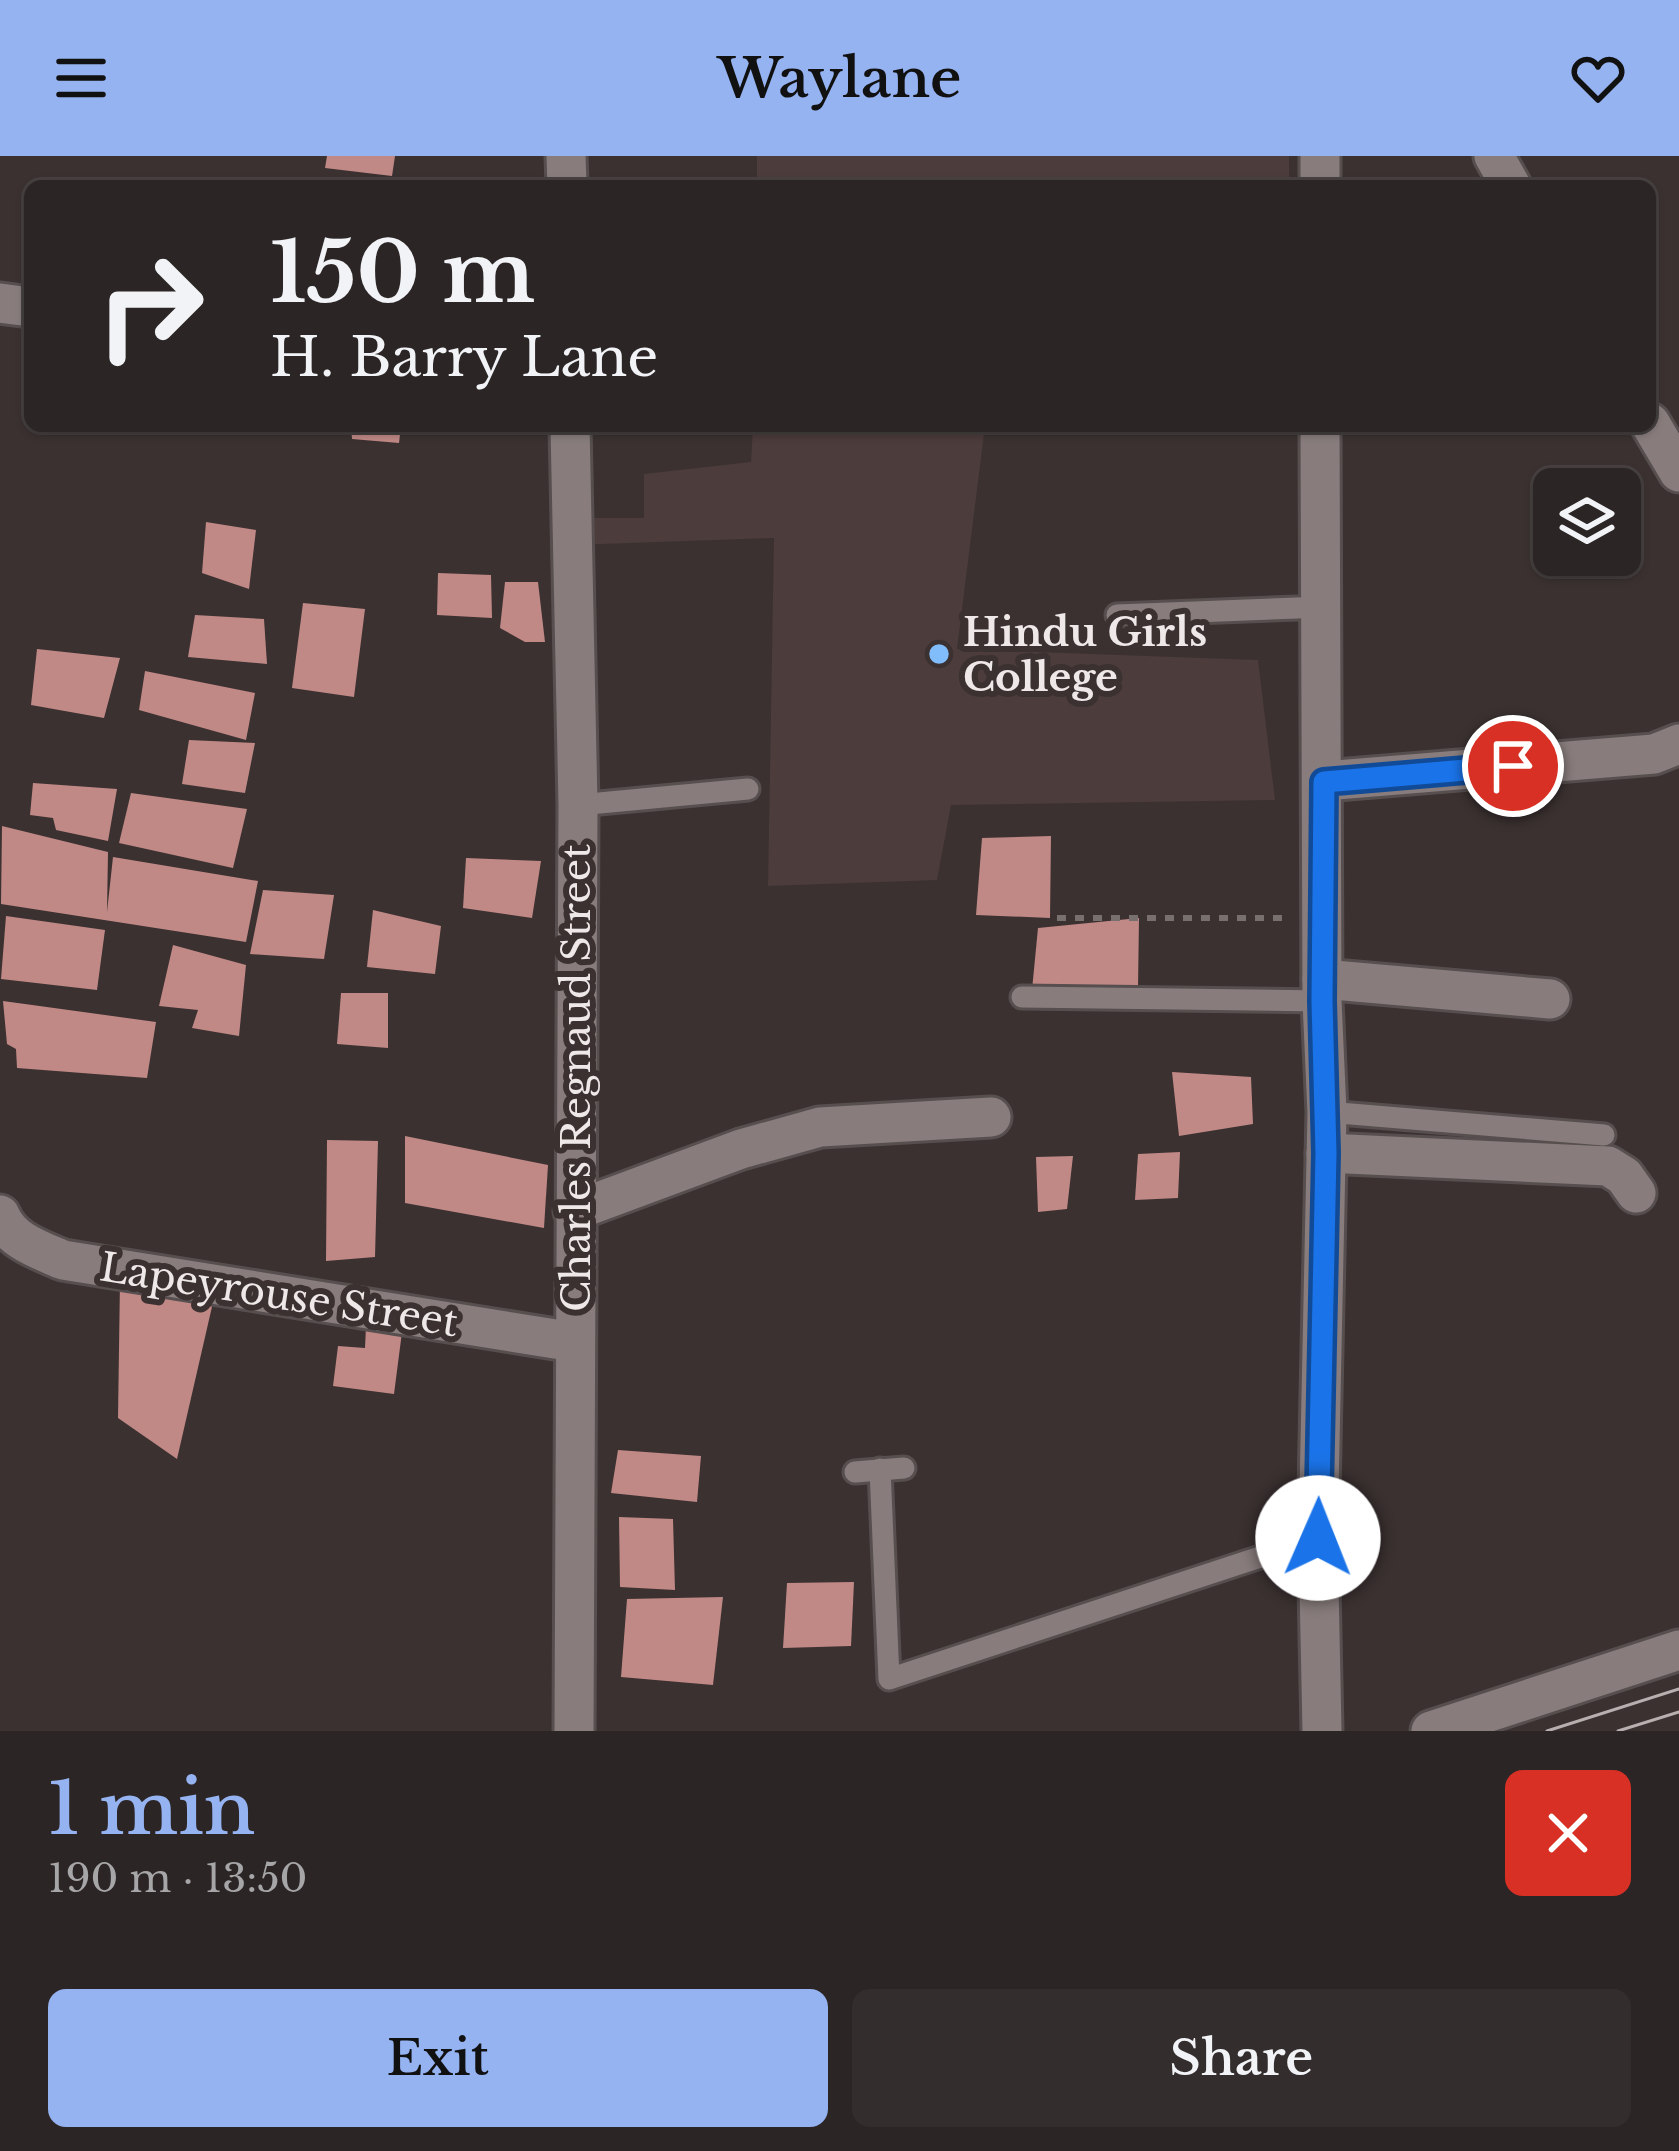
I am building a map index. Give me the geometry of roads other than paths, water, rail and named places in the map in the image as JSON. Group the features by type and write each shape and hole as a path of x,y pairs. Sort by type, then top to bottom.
{"street":[{"name":"Charles Regnaud Street","path":"570,432 578,805 574,1731"},
{"path":"1320,432 1322,990 1327,1112 1318,1538 1322,1731"},
{"path":"1655,432 1679,472"},
{"path":"1324,782 1654,754 1679,744"},
{"path":"1322,990 1550,999"},
{"path":"574,1211 741,1149 820,1127 991,1117"},
{"path":"1326,1153 1609,1166 1636,1193"},
{"name":"Lapeyrouse Street","path":"0,1215 5,1228 25,1243 63,1260 574,1342"},
{"path":"1431,1731 1679,1650"}],"lane":[{"path":"1117,615 1324,607"},
{"path":"578,805 748,789"},
{"path":"1022,997 1322,990"},
{"path":"1327,1112 1604,1135"},
{"path":"855,1472 904,1468"},
{"path":"880,1469 889,1679 1318,1538"}],"tram line":[{"path":"1547,1731 1679,1689"},
{"path":"1618,1731 1679,1712"}],"place":[{"name":"Hindu Girls College","path":"939,654"}]}
